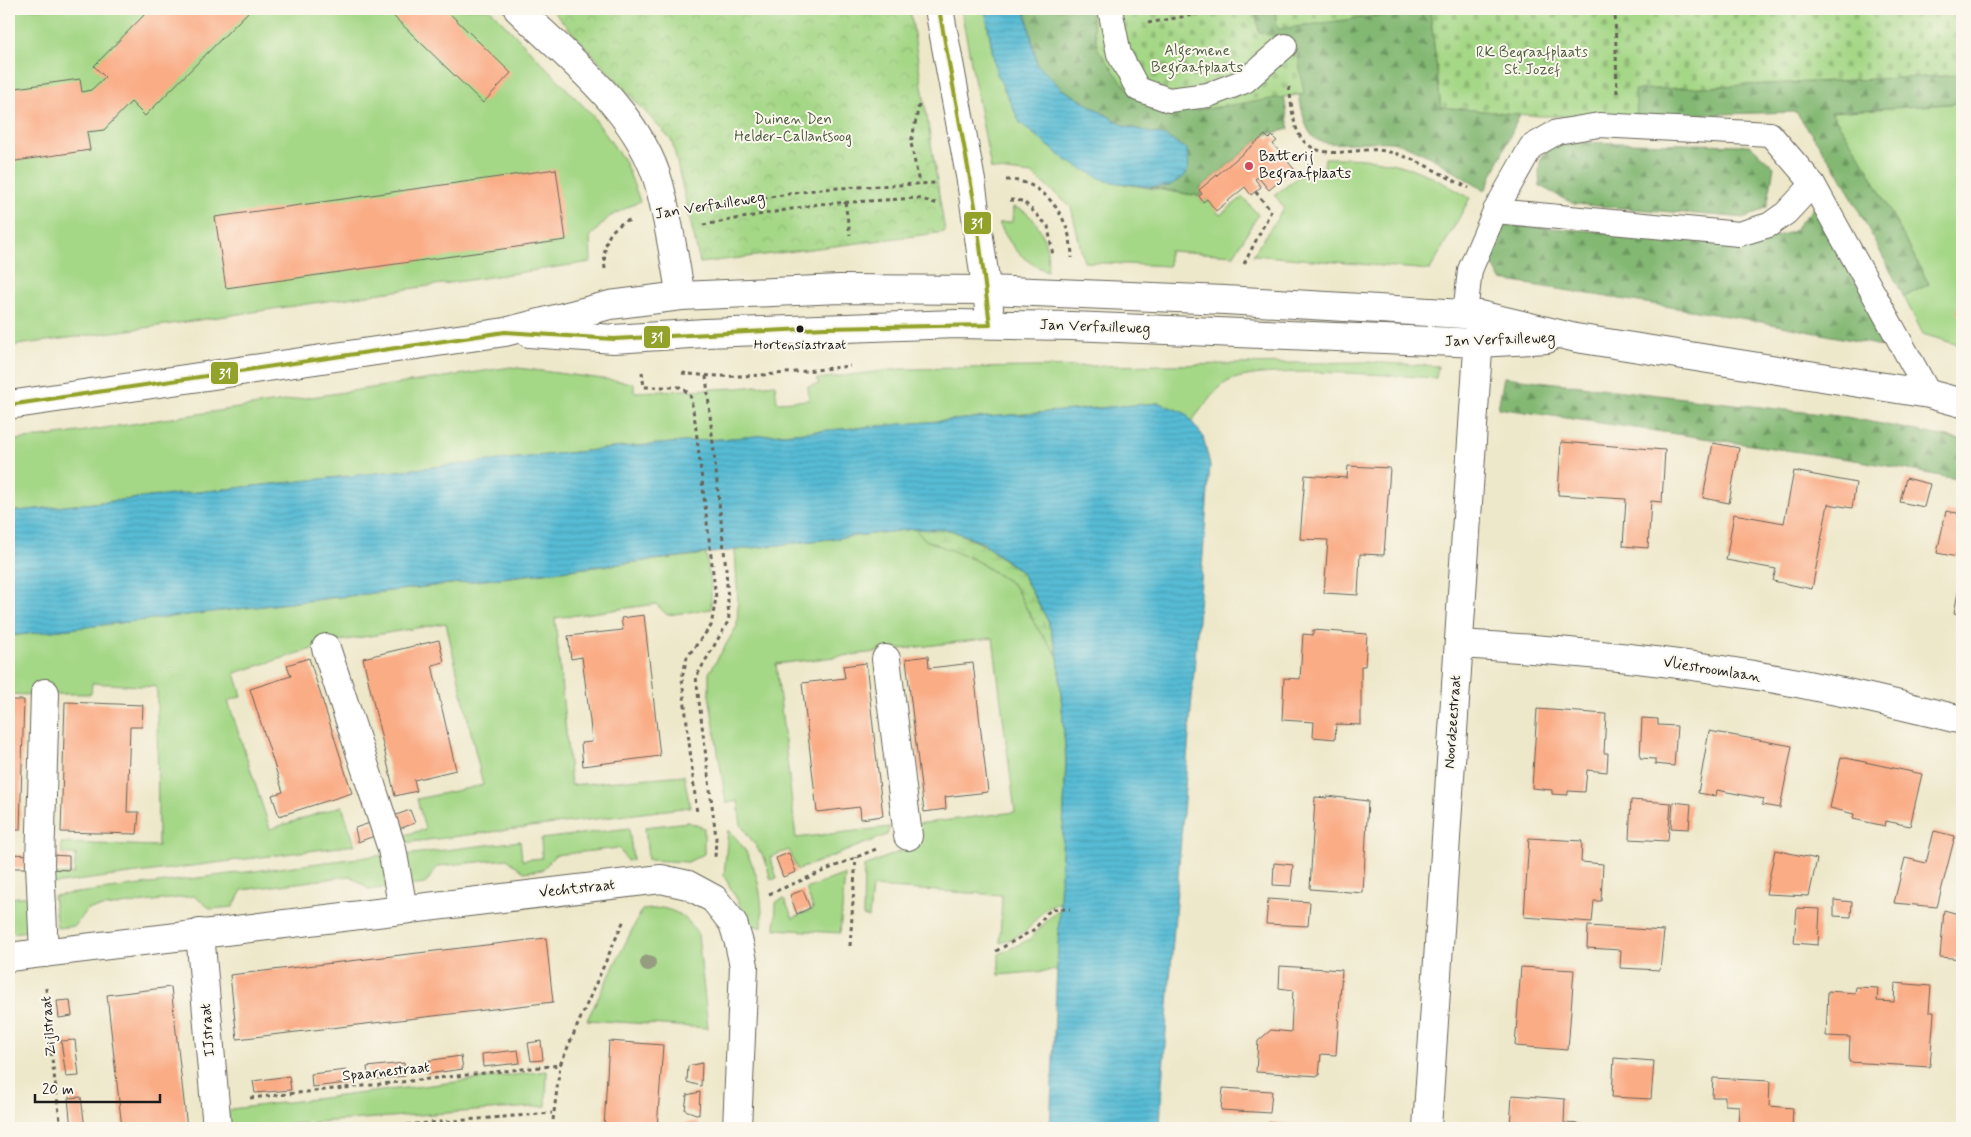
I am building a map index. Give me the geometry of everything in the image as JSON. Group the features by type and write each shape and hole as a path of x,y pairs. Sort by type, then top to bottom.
{"street":[{"path":"518,9 619,109 651,163 659,184 681,296"},
{"path":"939,9 972,192 987,290 990,325"},
{"name":"Jan Verfailleweg","path":"9,404 505,332 610,305 681,296 840,289 987,290 1062,295 1225,300 1472,315 1576,338 1929,394 1962,403"},
{"name":"Noordzeestraat","path":"1427,1128 1479,344 1472,315"},
{"name":"Jan Verfailleweg","path":"505,332 614,339 779,330 990,325 1071,326 1479,344 1576,338"},
{"name":"Vliestroomlaan","path":"1459,644 1552,649 1692,666 1822,688 1962,720"},
{"path":"326,648 392,849 403,909"},
{"path":"886,659 908,836"},
{"path":"44,953 40,864 45,693"},
{"name":"Vechtstraat","path":"200,932 661,879 688,884 714,899 733,923 744,966 737,1128"},
{"path":"9,956 200,932"},
{"name":"IJstraat","path":"200,932 216,1115"}],"lane":[{"path":"1110,9 1119,54 1138,89 1170,100 1208,95 1245,81 1285,46"},
{"path":"1472,315 1470,270 1497,207 1531,147 1557,132 1599,125 1770,134 1813,184 1929,394"},
{"path":"1497,207 1739,234 1769,225 1786,213 1813,184"}],"path":[{"path":"1198,9 1198,14"},
{"path":"1146,16 1148,24 1227,9"},
{"path":"1615,9 1618,126"},
{"path":"1285,46 1296,127 1306,144 1324,152 1377,150 1408,157 1497,207"},
{"path":"919,183 911,143 921,97"},
{"name":"Jan Verfailleweg","path":"610,305 604,253 609,234 626,221 666,222 822,189 919,183 972,192 1025,182 1046,196 1064,219 1069,233 1072,252 1062,295"},
{"path":"1225,300 1271,211 1255,191"},
{"path":"666,222 845,202 918,198 938,204 972,192 1002,199 1023,201 1048,226 1062,295"},
{"path":"845,202 850,235"},
{"path":"641,367 644,387 680,387 690,394 695,421 716,598 711,626 687,656 682,678 697,814"},
{"path":"706,376 726,569 729,620 696,677 716,837 714,899"},
{"path":"768,894 908,836"},
{"path":"850,946 856,857"},
{"path":"552,1128 552,1113 560,1065 641,882"},
{"path":"996,951 1035,929 1047,913 1053,909 1070,909"},
{"name":"Zijlstraat","path":"44,953 51,1051 61,1128"},
{"name":"Spaarnestraat","path":"216,1115 560,1065"},
{"path":"367,1128 552,1113"}],"green space":[{"path":"14,9 490,9 592,115 625,162 640,201 609,217 590,237 591,262 9,346 9,12"},
{"name":"Duinen Den Helder-Callantsoog","path":"551,9 910,9 945,232 700,263 672,141"},
{"path":"961,9 985,9 996,72 1106,181 1199,196 1203,202 1207,199 1220,215 1243,197 1258,215 1234,255 1169,251 1169,266 1084,262 1071,207 1032,174 991,169"},
{"path":"1025,9 1090,9 1098,49 1198,110 1284,96 1289,129 1265,135 1199,189 1202,194 1199,196 1149,187 1169,186 1165,136 1125,126 1062,89 1037,64"},
{"name":"Algemene Begraafplaats","path":"1090,9 1255,9 1259,32 1296,43 1304,94 1198,110 1157,105 1125,86 1098,49"},
{"path":"1255,9 1274,9 1278,28 1430,9 1441,107 1520,114 1485,191 1433,159 1401,144 1391,142 1334,143 1317,140 1309,131 1304,119 1299,95 1304,94 1259,32"},
{"path":"1274,9 1427,9 1278,29"},
{"name":"RK Begraafplaats St. Jozef","path":"1430,9 1962,9 1962,75 1635,90 1637,116 1539,116 1441,107"},
{"path":"1962,75 1962,103 1831,112 1864,162 1929,284 1904,297 1840,175 1796,112 1637,116 1634,90"},
{"path":"1962,103 1962,346 1923,334 1904,297 1929,284 1831,112"},
{"path":"1559,142 1750,145 1774,167 1767,207 1746,218 1574,204 1540,186 1540,160 1546,151"},
{"path":"1325,158 1369,159 1405,166 1434,178 1470,198 1430,270 1253,255 1284,208 1275,195 1302,174 1323,176"},
{"path":"1818,203 1892,348 1746,319 1501,280 1488,256 1505,225 1754,242 1792,232"},
{"path":"1013,207 1022,210 1030,216 1041,232 1047,252 1047,271 1024,258 1003,231 999,223 1012,222"},
{"path":"1365,362 1438,366 1436,378 1328,372 1296,372 1244,377 1223,385 1213,394 1191,422 1184,413 1159,403 623,447 9,512 9,441 511,367 634,383 634,392 738,388 775,384 777,402 809,400 808,386 819,384 817,379 900,369"},
{"path":"1504,377 1846,417 1962,440 1962,480 1861,461 1498,408"},
{"path":"914,529 926,540 975,560 1014,585 1037,628 1058,656 1066,760 1060,903 1045,909 1022,934 1000,943 1002,895 872,887 869,918 863,916 864,866 919,844 917,824 1015,812 993,638 776,664 796,838 890,827 887,835 797,870 789,850 770,857 777,878 771,880 765,859 741,825 738,801 726,803 709,694 709,673 737,626 738,603 735,550"},
{"path":"914,529 951,530 984,545 1021,572 1048,621 1058,656 1037,628 1014,585 975,560 926,540"},
{"path":"706,554 711,586 711,609 667,615 656,604 555,618 571,785 684,775 690,807 404,843 402,836 425,829 417,799 483,785 446,623 334,642 235,673 242,696 228,701 270,829 342,806 355,845 52,884 51,875 74,874 76,854 62,854 61,843 158,846 157,687 92,683 91,694 9,694 9,636"},
{"path":"688,822 704,828 704,854 688,862 648,860 645,827"},
{"path":"629,828 633,860 627,861 619,848 555,855 542,870 524,872 507,859 438,866 425,884 407,886 404,855 520,841 522,860 542,858 541,839"},
{"path":"728,830 745,851 756,874 761,901 762,928 753,925 748,919 724,876"},
{"path":"383,855 387,887 370,890 351,876 242,890 233,907 211,909 194,896 88,909 75,926 57,928 53,896"},
{"path":"845,874 840,933 775,929 776,902 784,899 793,918 813,909 806,889"},
{"path":"31,896 35,930 14,933 9,929 9,898"},
{"path":"662,908 683,917 698,935 708,1028 587,1020 642,910"},
{"path":"1060,911 1057,970 999,975 999,954 1030,939 1054,913"},
{"path":"547,1071 546,1106 234,1128 227,1124 225,1114 231,1109"}],"water":[{"path":"985,9 1025,9 1037,64 1062,89 1125,126 1165,136 1187,149 1189,166 1185,176 1169,186 1149,187 1106,181 1067,161 1020,123 996,72"},
{"path":"1159,403 1185,413 1203,436 1210,465 1160,1128 1050,1128 1066,760 1058,656 1048,621 1021,572 983,543 951,530 914,529 9,636 9,512 623,447"}],"building":[{"path":"150,9 251,9 145,116 131,102 104,130 87,132 90,150 9,162 9,89 80,79 82,92 91,90 105,77 94,66"},
{"path":"386,9 445,9 511,73 483,103"},
{"name":"Batterij Begraafplaats","path":"1265,135 1269,139 1272,136 1277,141 1273,144 1294,169 1269,190 1258,177 1255,179 1261,187 1251,195 1245,187 1216,211 1207,199 1203,202 1199,196 1202,194 1199,190"},
{"path":"556,169 566,240 226,288 215,217"},
{"path":"1960,262 1962,262 1962,315 1957,315"},
{"path":"1561,442 1665,450 1662,502 1651,501 1648,548 1623,546 1626,499 1558,495"},
{"path":"1713,443 1739,448 1729,503 1703,498"},
{"path":"1348,466 1390,468 1384,555 1360,554 1358,595 1324,593 1328,540 1300,539 1305,475 1347,478"},
{"path":"1794,471 1856,483 1852,508 1828,504 1812,589 1773,581 1776,569 1726,560 1734,514 1784,523"},
{"path":"1906,478 1930,484 1924,507 1900,502"},
{"path":"1946,511 1962,514 1962,558 1937,553"},
{"path":"1962,577 1962,615 1954,613"},
{"path":"644,615 660,756 583,766 581,743 592,742 590,721 582,657 571,659 568,636 623,630 621,618"},
{"path":"1313,630 1367,634 1365,666 1361,666 1361,725 1336,724 1335,739 1313,737 1314,722 1282,720 1284,678 1300,679 1303,634 1313,635"},
{"path":"439,640 444,662 432,665 456,770 414,780 417,791 395,796 363,658"},
{"path":"928,656 929,668 973,663 988,792 945,797 946,809 924,812 906,659"},
{"path":"309,658 352,793 279,816 272,795 283,792 250,689 291,676 287,665"},
{"path":"866,663 883,816 861,819 860,807 817,812 802,683 845,678 843,666"},
{"path":"9,700 24,700 20,830 9,830"},
{"path":"65,702 143,705 142,727 130,727 127,812 139,812 137,834 61,832"},
{"path":"1537,709 1606,714 1604,753 1608,753 1607,772 1587,770 1585,792 1568,791 1568,795 1552,794 1552,790 1532,788"},
{"path":"1642,718 1658,719 1658,725 1677,726 1674,766 1655,764 1655,759 1640,758"},
{"path":"1709,731 1792,746 1780,808 1762,805 1764,799 1717,790 1716,796 1698,793"},
{"path":"1841,757 1922,774 1910,826 1886,821 1885,826 1853,819 1854,814 1830,808"},
{"path":"1327,796 1368,801 1363,893 1310,889 1315,797 1327,798"},
{"path":"1631,800 1671,803 1668,841 1629,839"},
{"path":"1673,802 1691,804 1689,829 1671,828"},
{"path":"410,810 415,823 396,830 391,817"},
{"path":"373,822 377,835 358,842 355,828"},
{"path":"1934,831 1955,836 1937,907 1894,903 1905,858 1926,863"},
{"path":"1529,838 1582,841 1581,862 1603,864 1601,901 1594,901 1592,922 1524,917"},
{"path":"1775,850 1817,859 1809,896 1766,894"},
{"path":"789,853 796,872 783,877 776,858"},
{"path":"10,854 30,855 29,868 9,868"},
{"path":"49,855 69,856 69,870 50,869"},
{"path":"1274,863 1293,865 1291,886 1273,885"},
{"path":"803,890 810,908 797,914 790,895"},
{"path":"1268,899 1310,902 1308,926 1266,924"},
{"path":"1834,900 1852,902 1851,917 1834,916"},
{"path":"1797,908 1820,909 1818,945 1794,943"},
{"path":"1944,910 1962,915 1962,959 1940,957"},
{"path":"1588,926 1664,931 1660,970 1620,968 1621,950 1587,948"},
{"path":"546,938 553,1002 237,1039 230,975"},
{"path":"1280,966 1342,970 1336,1055 1321,1054 1319,1076 1256,1072 1258,1041 1271,1030 1291,1032 1293,990 1279,988"},
{"path":"1521,967 1574,970 1568,1050 1515,1046"},
{"path":"1895,983 1931,986 1929,1012 1934,1012 1930,1067 1849,1062 1850,1037 1826,1036 1828,991 1855,993 1856,987 1878,988 1877,1001 1894,1002"},
{"path":"171,987 187,1128 122,1128 107,995"},
{"path":"70,1000 72,1016 59,1018 57,1001"},
{"path":"75,1040 79,1076 66,1077 61,1041"},
{"path":"541,1041 543,1060 531,1061 528,1043"},
{"path":"609,1041 663,1045 657,1128 604,1128"},
{"path":"518,1050 520,1063 483,1067 482,1054"},
{"path":"461,1056 463,1069 427,1074 425,1061"},
{"path":"1614,1058 1654,1061 1651,1099 1612,1097"},
{"path":"404,1063 405,1076 369,1080 367,1067"},
{"path":"702,1063 701,1086 687,1082 688,1066"},
{"path":"347,1070 348,1083 312,1087 311,1074"},
{"path":"289,1076 291,1090 255,1093 253,1081"},
{"path":"1713,1078 1770,1081 1769,1106 1793,1108 1792,1128 1738,1128 1739,1106 1725,1105 1725,1097 1712,1097"},
{"path":"1223,1088 1272,1091 1270,1113 1221,1110"},
{"path":"700,1092 699,1115 685,1110 687,1095"},
{"path":"1512,1095 1565,1099 1564,1123 1579,1124 1579,1128 1510,1128"},
{"path":"81,1097 85,1128 71,1128 68,1098"},
{"path":"698,1121 698,1128 684,1128 685,1123"},
{"path":"1269,1122 1337,1127 1337,1128 1269,1128"}],"transit line":[{"name":"31","path":"9,405 505,332 614,339 825,328 990,325 975,206 939,9"}],"place":[{"name":"Batterij Begraafplaats","path":"1249,166"},
{"name":"Hortensiastraat","path":"800,329"}]}
